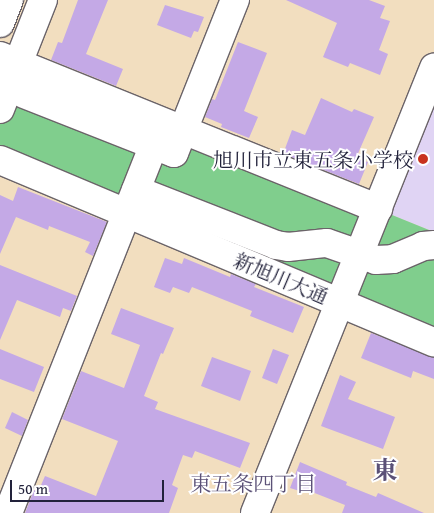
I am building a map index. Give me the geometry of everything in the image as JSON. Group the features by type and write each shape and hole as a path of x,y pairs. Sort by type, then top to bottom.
{"street":[{"path":"0,24 10,0"},
{"path":"0,109 9,60 43,0"},
{"path":"24,94 174,153 235,0"},
{"path":"9,60 378,209"},
{"path":"255,513 434,68"},
{"path":"8,513 154,145"},
{"name":"新旭川大通","path":"0,160 288,248 327,243 376,260 393,259 423,246 434,246"},
{"name":"新旭川大通","path":"132,201 340,303 434,342"}],"shaded area":[{"name":"旭川市立東五条小学校","path":"434,105 434,232 389,214"}],"green space":[{"path":"0,56 434,232 434,342 0,163"}],"building":[{"path":"78,0 108,0 86,54 123,69 116,86 51,60 58,42 62,43"},
{"path":"286,0 369,0 385,6 380,18 390,21 379,50 388,54 380,75 350,63 348,67 323,57 337,23"},
{"path":"165,5 204,17 198,32 194,31 191,38 157,25"},
{"path":"238,42 267,53 244,111 258,117 249,138 221,127 222,124 205,117 212,99 215,100"},
{"path":"321,98 352,112 354,109 374,117 356,158 368,162 359,184 283,154 292,130 305,135"},
{"path":"18,187 107,222 93,256 85,252 90,242 49,226 48,230 16,217 0,254 0,195 13,201"},
{"path":"165,258 182,264 184,258 230,277 231,274 256,284 254,287 304,307 293,333 250,316 252,311 192,287 189,293 173,287 170,293 154,287"},
{"path":"0,265 77,296 71,311 63,308 60,317 17,300 0,340"},
{"path":"121,308 174,328 163,354 161,353 144,396 158,402 155,409 250,443 240,468 195,451 192,458 183,455 172,485 178,488 169,513 25,513 34,490 38,492 45,476 96,496 118,441 62,419 81,371 124,388 140,345 111,334"},
{"path":"371,333 434,357 434,379 413,371 411,378 361,358"},
{"path":"0,349 44,367 34,392 0,379"},
{"path":"273,349 289,355 277,384 262,378"},
{"path":"212,357 251,371 240,401 201,386"},
{"path":"340,375 356,382 348,399 395,417 383,449 321,426"},
{"path":"12,412 28,420 22,436 5,428"},
{"path":"300,462 347,482 346,485 376,497 378,493 424,513 342,513 345,505 307,490 306,493 290,488"}],"place":[{"name":"旭川市立東五条小学校","path":"423,159"}],"district":[{"name":"東","path":"385,470"},
{"name":"東五条四丁目","path":"253,484"}]}
